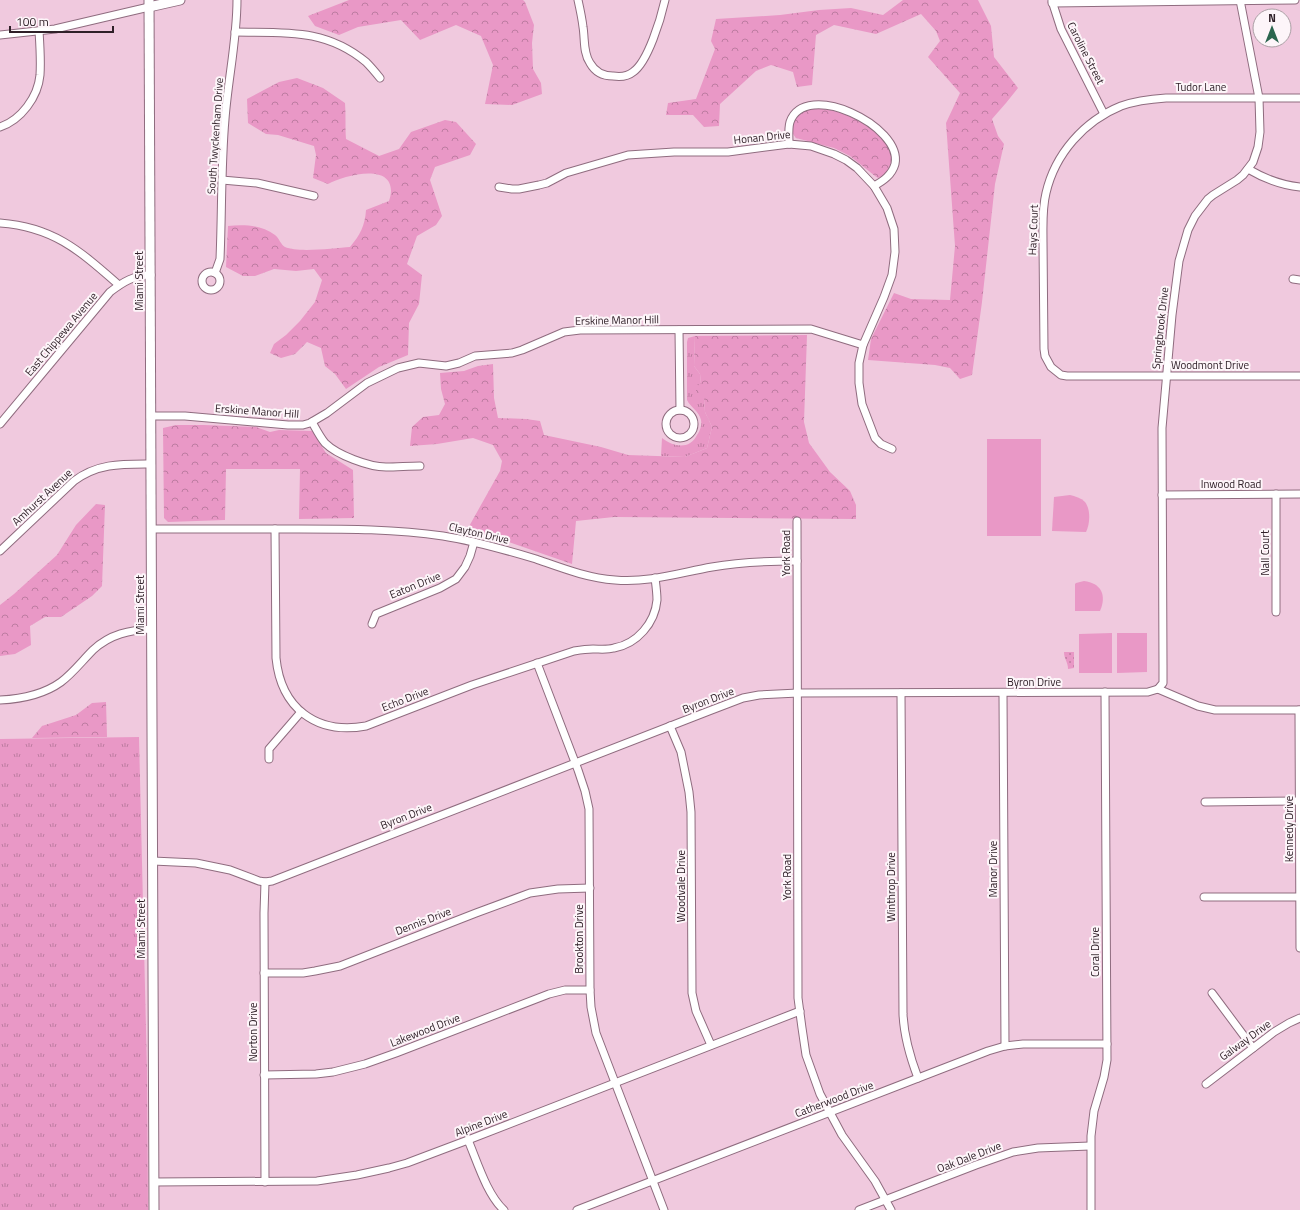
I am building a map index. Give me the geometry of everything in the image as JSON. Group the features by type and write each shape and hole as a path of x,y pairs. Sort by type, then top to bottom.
{"street":[{"path":"0,35 39,31 149,4 180,0"},
{"name":"South Twyckenham Drive","path":"215,273 220,259 222,180 226,112 237,0"},
{"path":"578,0 583,26 585,49 590,63 602,75 622,77 634,71 643,59 658,26 665,0"},
{"name":"Springbrook Drive","path":"1158,690 1163,683 1162,428 1166,375 1179,261 1188,230 1195,216 1208,199 1222,188 1237,180 1248,169 1253,162 1258,147 1260,132 1259,98 1240,0"},
{"path":"1052,2 1295,0"},
{"name":"Caroline Street","path":"1052,2 1061,29 1104,114"},
{"name":"Miami Street","path":"149,4 154,1210"},
{"path":"0,127 19,116 36,93 40,76 39,31"},
{"path":"235,32 295,33 326,39 355,54 367,63 380,78"},
{"name":"Tudor Lane","path":"1104,114 1121,106 1149,99 1300,98"},
{"path":"789,144 789,127 791,120 802,108 820,105 853,113 881,132 892,145 895,153 894,166 890,174 874,186"},
{"name":"Hays Court","path":"1051,367 1045,356 1044,349 1043,212 1046,193 1058,163 1071,143 1084,129 1104,114"},
{"name":"Honan Drive","path":"499,187 519,189 539,185 547,183 566,173 628,155 674,152 728,152 789,144 811,146 834,154 857,168 874,186 887,208 894,229 894,261 890,282 863,345 859,363 860,398 870,428 880,444 892,449"},
{"path":"1248,169 1267,179 1290,186 1300,187"},
{"path":"222,180 257,183 314,196"},
{"path":"0,223 23,226 38,230 61,240 77,250 119,285"},
{"name":"East Chippewa Avenue","path":"0,424 110,292 134,277 151,275"},
{"name":"Erskine Manor Hill","path":"151,416 185,416 303,425 312,422 327,413 377,377 408,365 419,364 446,366 459,363 475,356 512,353 564,332 580,330 811,329 863,345"},
{"path":"679,330 680,410"},
{"name":"Woodmont Drive","path":"1051,367 1061,375 1067,376 1300,376"},
{"path":"312,422 321,438 326,443 332,448 357,460 380,467 420,466"},
{"name":"Amhurst Avenue","path":"0,552 82,475 101,467 113,465 151,464"},
{"name":"Nall Court","path":"1276,494 1276,612"},
{"name":"Inwood Road","path":"1162,495 1300,494"},
{"name":"York Road","path":"797,521 798,976 800,1011 806,1055 820,1094 842,1135 875,1181 891,1210"},
{"name":"Clayton Drive","path":"152,529 375,529 407,532 443,536 474,542 521,555 585,576 627,581 655,578 741,563 771,561 797,562"},
{"name":"Echo Drive","path":"275,529 276,658 278,675 290,700 301,712 318,722 335,727 353,728 366,726 466,688 537,663 584,649 613,649 620,647 635,638 649,623 655,610 657,600 655,578"},
{"name":"Eaton Drive","path":"372,624 376,614 440,588 456,579 465,567 474,542"},
{"path":"0,700 26,698 50,689 69,676 93,651 109,638 134,630 152,629"},
{"name":"Brookton Drive","path":"537,663 585,791 589,809 590,990 596,1033 664,1210"},
{"name":"Byron Drive","path":"265,882 272,881 743,698 772,694 798,693 1148,692 1158,690 1198,706 1215,710 1300,710"},
{"name":"Coral Drive","path":"1091,1210 1091,1136 1094,1111 1104,1077 1107,1060 1105,692"},
{"name":"Winthrop Drive","path":"901,693 903,1024 908,1048 918,1078"},
{"name":"Manor Drive","path":"1003,693 1005,1046"},
{"name":"Kennedy Drive","path":"1300,710 1300,948"},
{"path":"270,759 269,749 301,712"},
{"name":"Woodvale Drive","path":"670,726 681,752 689,792 691,812 692,993 696,1011 711,1045"},
{"path":"1205,802 1300,802"},
{"path":"153,861 187,862 210,865 265,882"},
{"name":"Norton Drive","path":"265,882 265,1182"},
{"name":"Dennis Drive","path":"264,973 303,973 340,966 482,910 530,893 558,888 590,888"},
{"path":"1204,897 1300,897"},
{"name":"Lakewood Drive","path":"264,1075 316,1074 333,1072 365,1064 549,994 565,990 590,990"},
{"path":"1212,993 1253,1048"},
{"name":"Alpine Drive","path":"154,1182 317,1181 375,1172 406,1163 468,1140 800,1011"},
{"name":"Galway Drive","path":"1206,1084 1253,1048 1289,1023 1300,1018"},
{"name":"Catherwood Drive","path":"577,1210 988,1051 1005,1046 1023,1044 1107,1044"},
{"path":"468,1140 489,1190 496,1202 504,1210"},
{"name":"Oak Dale Drive","path":"859,1210 982,1162 1013,1152 1038,1148 1090,1146"}],"green space":[{"path":"349,0 523,0 534,25 532,43 533,69 541,83 542,94 512,105 485,104 493,65 481,36 456,25 420,40 401,20 358,27 339,35 315,26 308,16"},
{"path":"903,0 978,0 991,26 994,57 1018,88 992,119 998,136 1004,144 995,184 982,302 972,375 960,379 950,368 935,365 868,360 871,339 894,293 911,299 950,300 955,246 946,123 960,93 928,57 940,41 936,31 921,14 876,34 834,25 816,35 812,85 797,87 793,72 771,65 756,71 720,104 719,126 704,127 693,115 666,115 668,103 696,99 715,49 711,41 716,19 780,15 851,8 883,15"},
{"path":"297,78 323,88 345,103 346,139 379,156 399,149 411,132 445,120 456,122 476,144 470,155 435,167 430,180 442,216 436,225 417,236 407,264 422,275 419,304 409,323 408,355 379,367 346,389 335,374 325,366 321,348 307,342 295,354 281,358 270,353 274,344 286,335 300,321 315,302 322,280 314,269 296,271 274,269 255,276 243,276 226,267 228,226 246,225 264,229 275,235 285,247 291,249 317,250 350,247 361,230 366,210 389,201 391,191 389,182 383,177 375,174 355,175 328,184 313,178 316,155 314,146 278,135 266,134 248,123 247,99 279,82"},
{"path":"815,108 842,113 872,129 887,145 891,153 891,162 884,176 878,178 850,156 834,148 796,138 792,130 795,118 805,110"},
{"path":"807,335 804,422 809,443 830,472 850,491 856,505 856,519 614,517 576,521 572,564 500,539 467,530 500,471 502,461 493,445 473,438 437,444 410,446 412,427 423,417 439,415 445,404 441,389 440,373 464,371 478,366 493,364 494,398 498,418 540,421 544,435 601,447 628,455 685,457 707,448 712,427 705,412 704,398 696,395 696,387 701,383 700,374 694,366 695,336"},
{"path":"695,336 694,366 700,374 705,412 712,427 707,448 685,457 661,456 662,438 676,445 686,445 694,440 700,428 700,417 687,400 687,342 688,338"},
{"path":"176,425 256,427 270,432 279,430 312,431 326,453 353,470 354,518 299,519 300,469 226,469 225,520 168,522 164,518 163,428"},
{"path":"987,439 1041,439 1041,536 987,536"},
{"path":"1070,495 1082,499 1087,505 1089,517 1086,532 1052,531 1054,497"},
{"path":"96,504 105,505 102,586 92,596 61,617 45,617 30,626 31,645 15,654 0,656 0,605 57,555 76,525"},
{"path":"1084,581 1095,584 1101,591 1103,600 1100,611 1075,611 1075,584"},
{"path":"1112,633 1112,673 1079,673 1079,634"},
{"path":"1117,633 1147,633 1147,672 1117,673"},
{"path":"1064,652 1074,652 1074,668 1068,669"},
{"path":"106,702 107,737 32,738 42,726 76,715 92,703"},
{"path":"139,737 147,1071 148,1210 0,1210 0,739"}]}
